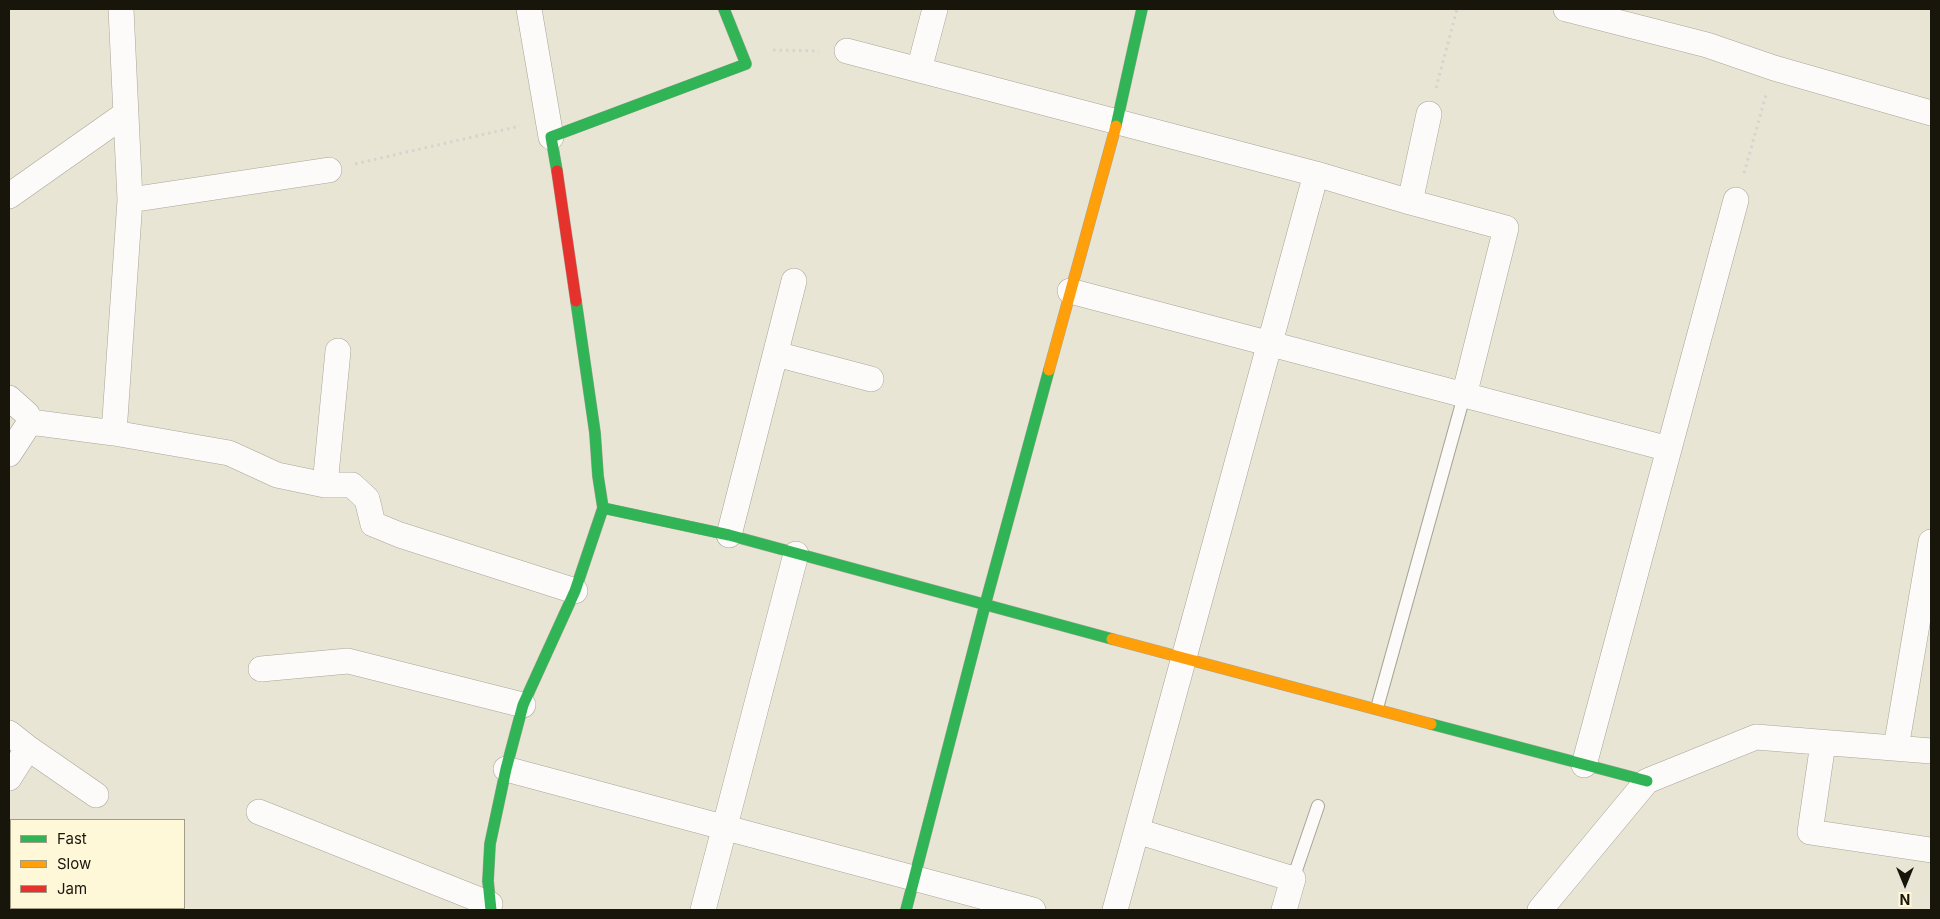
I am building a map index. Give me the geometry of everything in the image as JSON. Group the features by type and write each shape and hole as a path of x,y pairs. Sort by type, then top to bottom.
{"street":[{"path":"114,433 130,200 124,115 121,9"},
{"path":"259,812 490,907 488,882 490,844 506,769 523,705 575,591 603,508 598,476 596,433 561,191 529,9"},
{"path":"549,129 746,64 724,9"},
{"path":"919,70 935,9"},
{"path":"906,910 985,605 1117,121 1142,9"},
{"path":"1566,9 1707,44 1774,68 1931,114"},
{"path":"847,51 1316,174 1506,228 1464,396"},
{"path":"1410,202 1429,114"},
{"path":"9,196 124,115"},
{"path":"130,200 329,170"},
{"path":"1115,910 1316,174"},
{"path":"1584,765 1736,200"},
{"path":"729,535 794,281"},
{"path":"1070,291 1669,449"},
{"path":"325,485 338,351"},
{"path":"776,354 871,379"},
{"path":"9,398 27,414 30,422"},
{"path":"30,422 114,433 228,453 278,475 325,485 352,485 367,500 373,524 400,535 575,591"},
{"path":"9,454 30,422"},
{"path":"603,508 729,535 1646,781"},
{"path":"1896,748 1931,542"},
{"path":"703,910 796,554"},
{"path":"261,669 348,661 523,705"},
{"path":"9,733 96,795"},
{"path":"1540,910 1646,781 1756,737 1931,751"},
{"path":"1823,743 1810,832 1931,850"},
{"path":"9,778 28,748"},
{"path":"506,769 1033,910"},
{"path":"1137,831 1293,879 1284,910"}],"lane":[{"path":"1377,708 1464,396"},
{"path":"1293,879 1318,806"}],"path":[{"path":"1429,114 1457,9"},
{"path":"740,50 847,51"},
{"path":"1736,200 1774,68"},
{"path":"329,170 549,129"}],"traffic: fast":[{"path":"557,171 551,137 746,64 724,9"},
{"path":"1116,126 1142,9"},
{"path":"491,910 488,881 490,844 506,769 523,705 575,591 603,508 598,476 595,433 576,301"},
{"path":"906,910 985,605 1049,370"},
{"path":"603,508 729,535 1112,639"},
{"path":"1431,724 1647,781"}],"traffic: slow":[{"path":"1049,370 1116,126"},
{"path":"1112,639 1431,724"}],"traffic: jam":[{"path":"557,171 576,301"}]}
